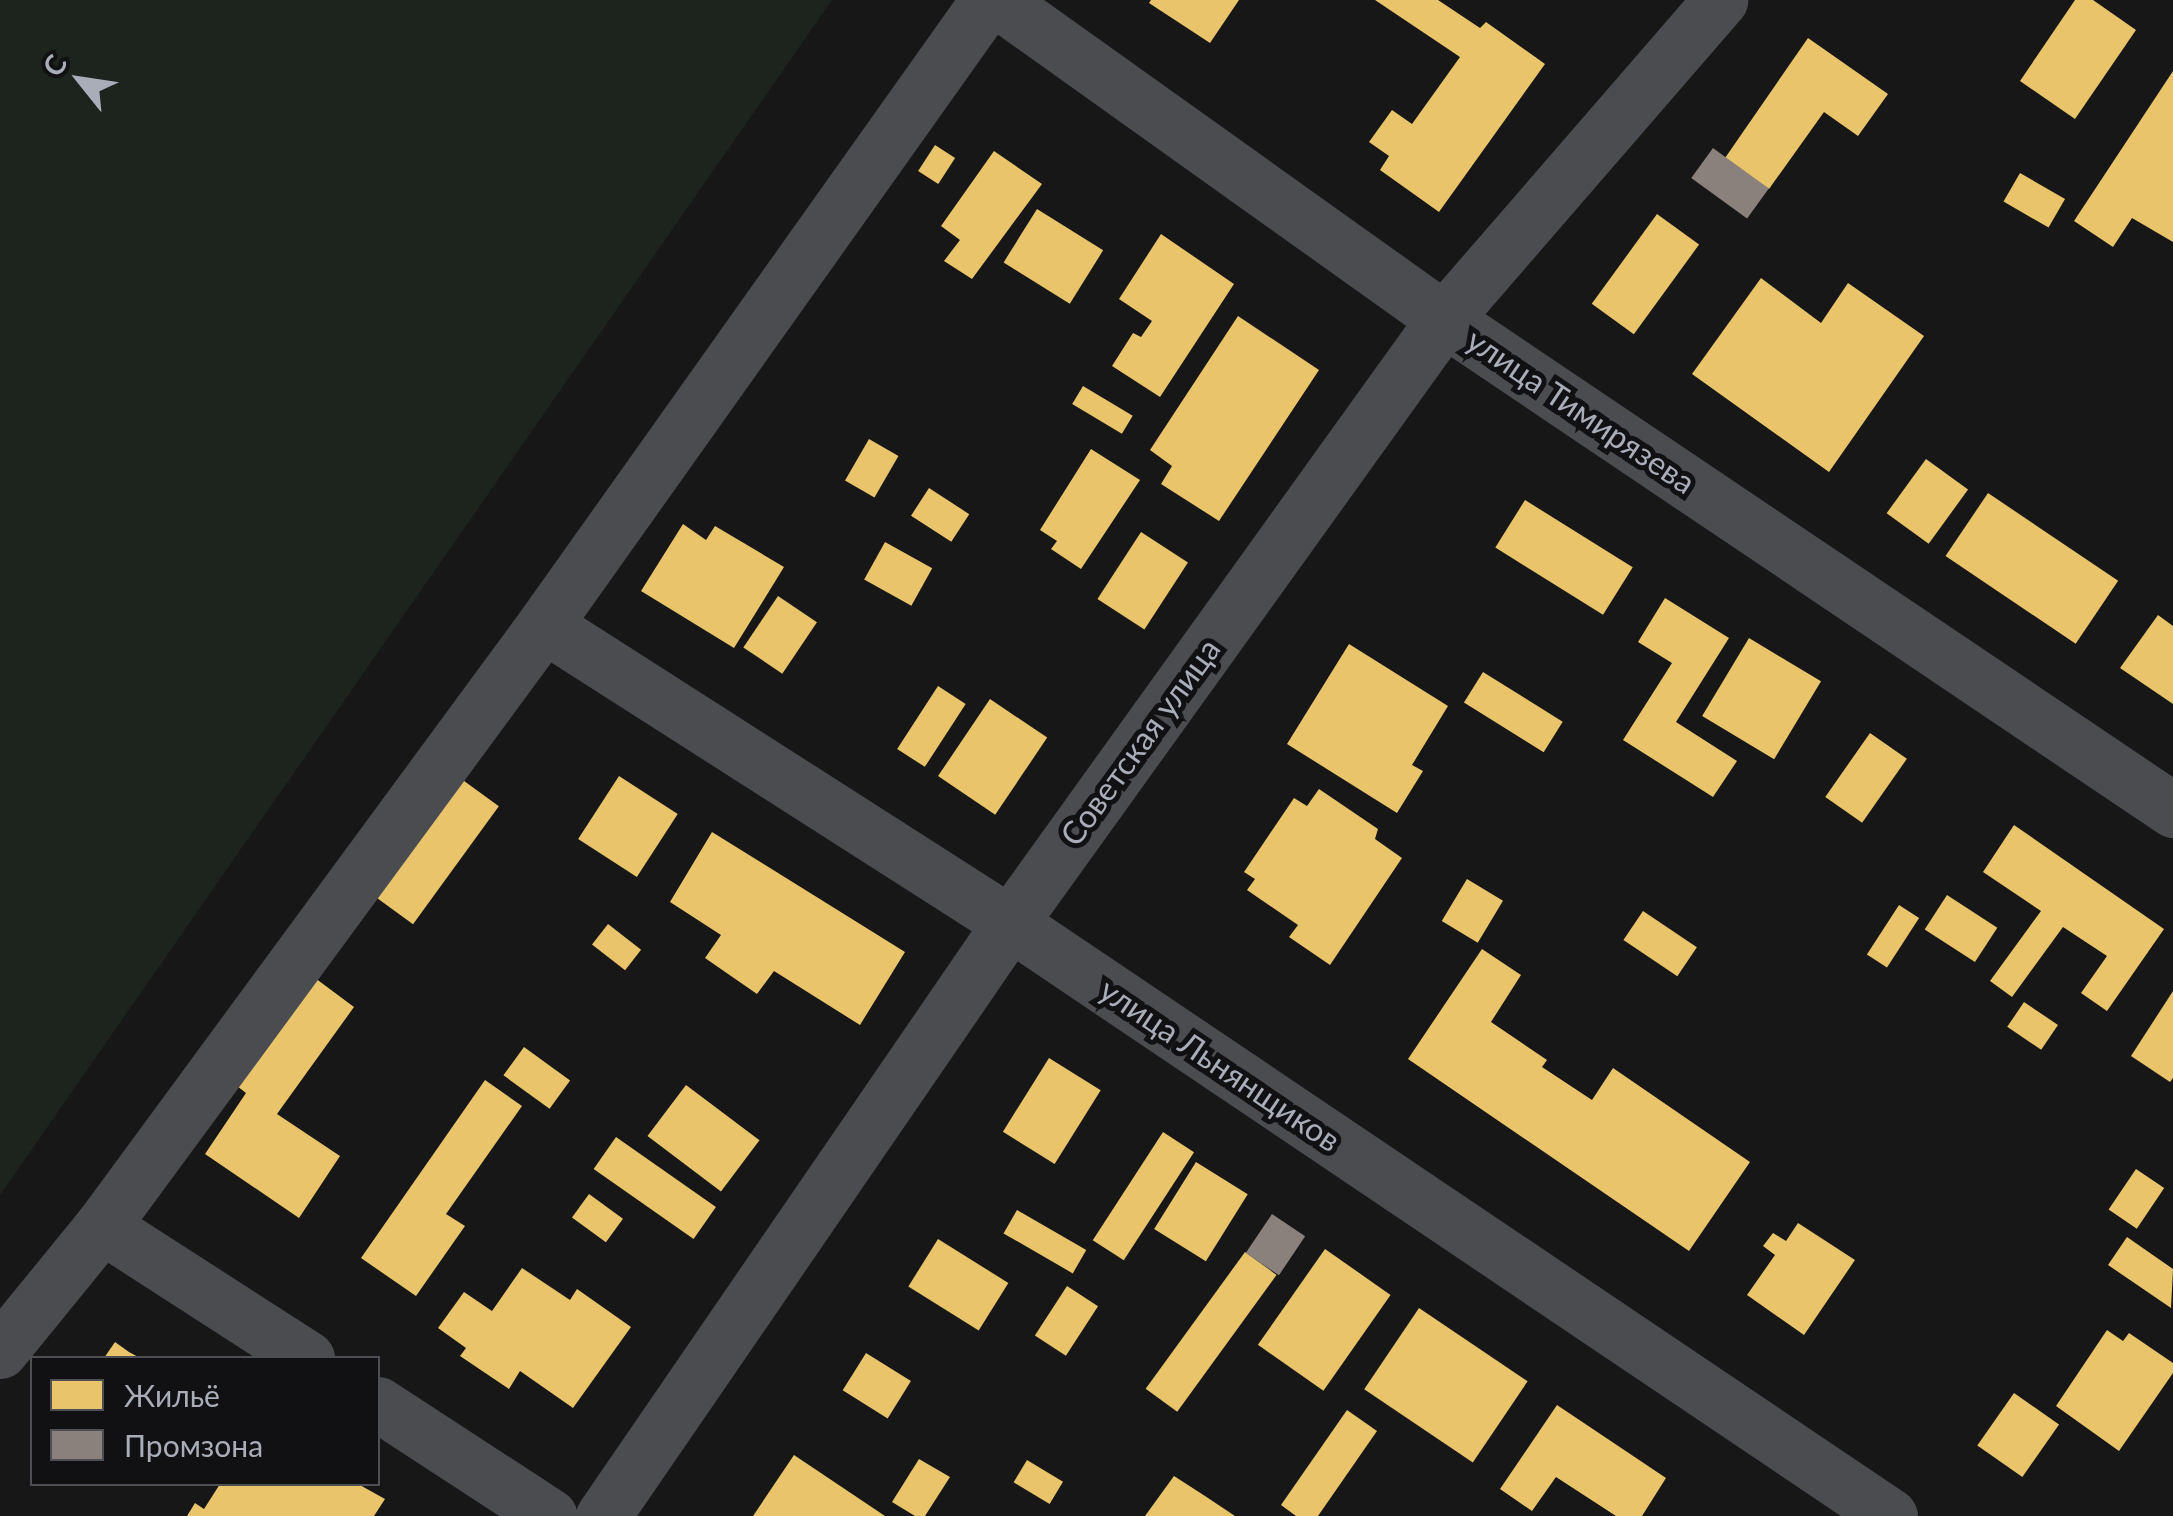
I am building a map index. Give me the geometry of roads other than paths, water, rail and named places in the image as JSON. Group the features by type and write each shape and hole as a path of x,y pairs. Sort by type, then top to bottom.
{"street":[{"path":"0,1351 102,1226 544,625 988,0"},
{"name":"улица Тимирязева","path":"997,0 1444,319 2173,810"},
{"name":"Советская улица","path":"603,1516 1010,923 1444,319 1720,0"},
{"name":"улица Льнянщиков","path":"544,625 1010,923 1890,1516"},
{"path":"102,1226 304,1356"},
{"path":"380,1405 550,1516"}]}
